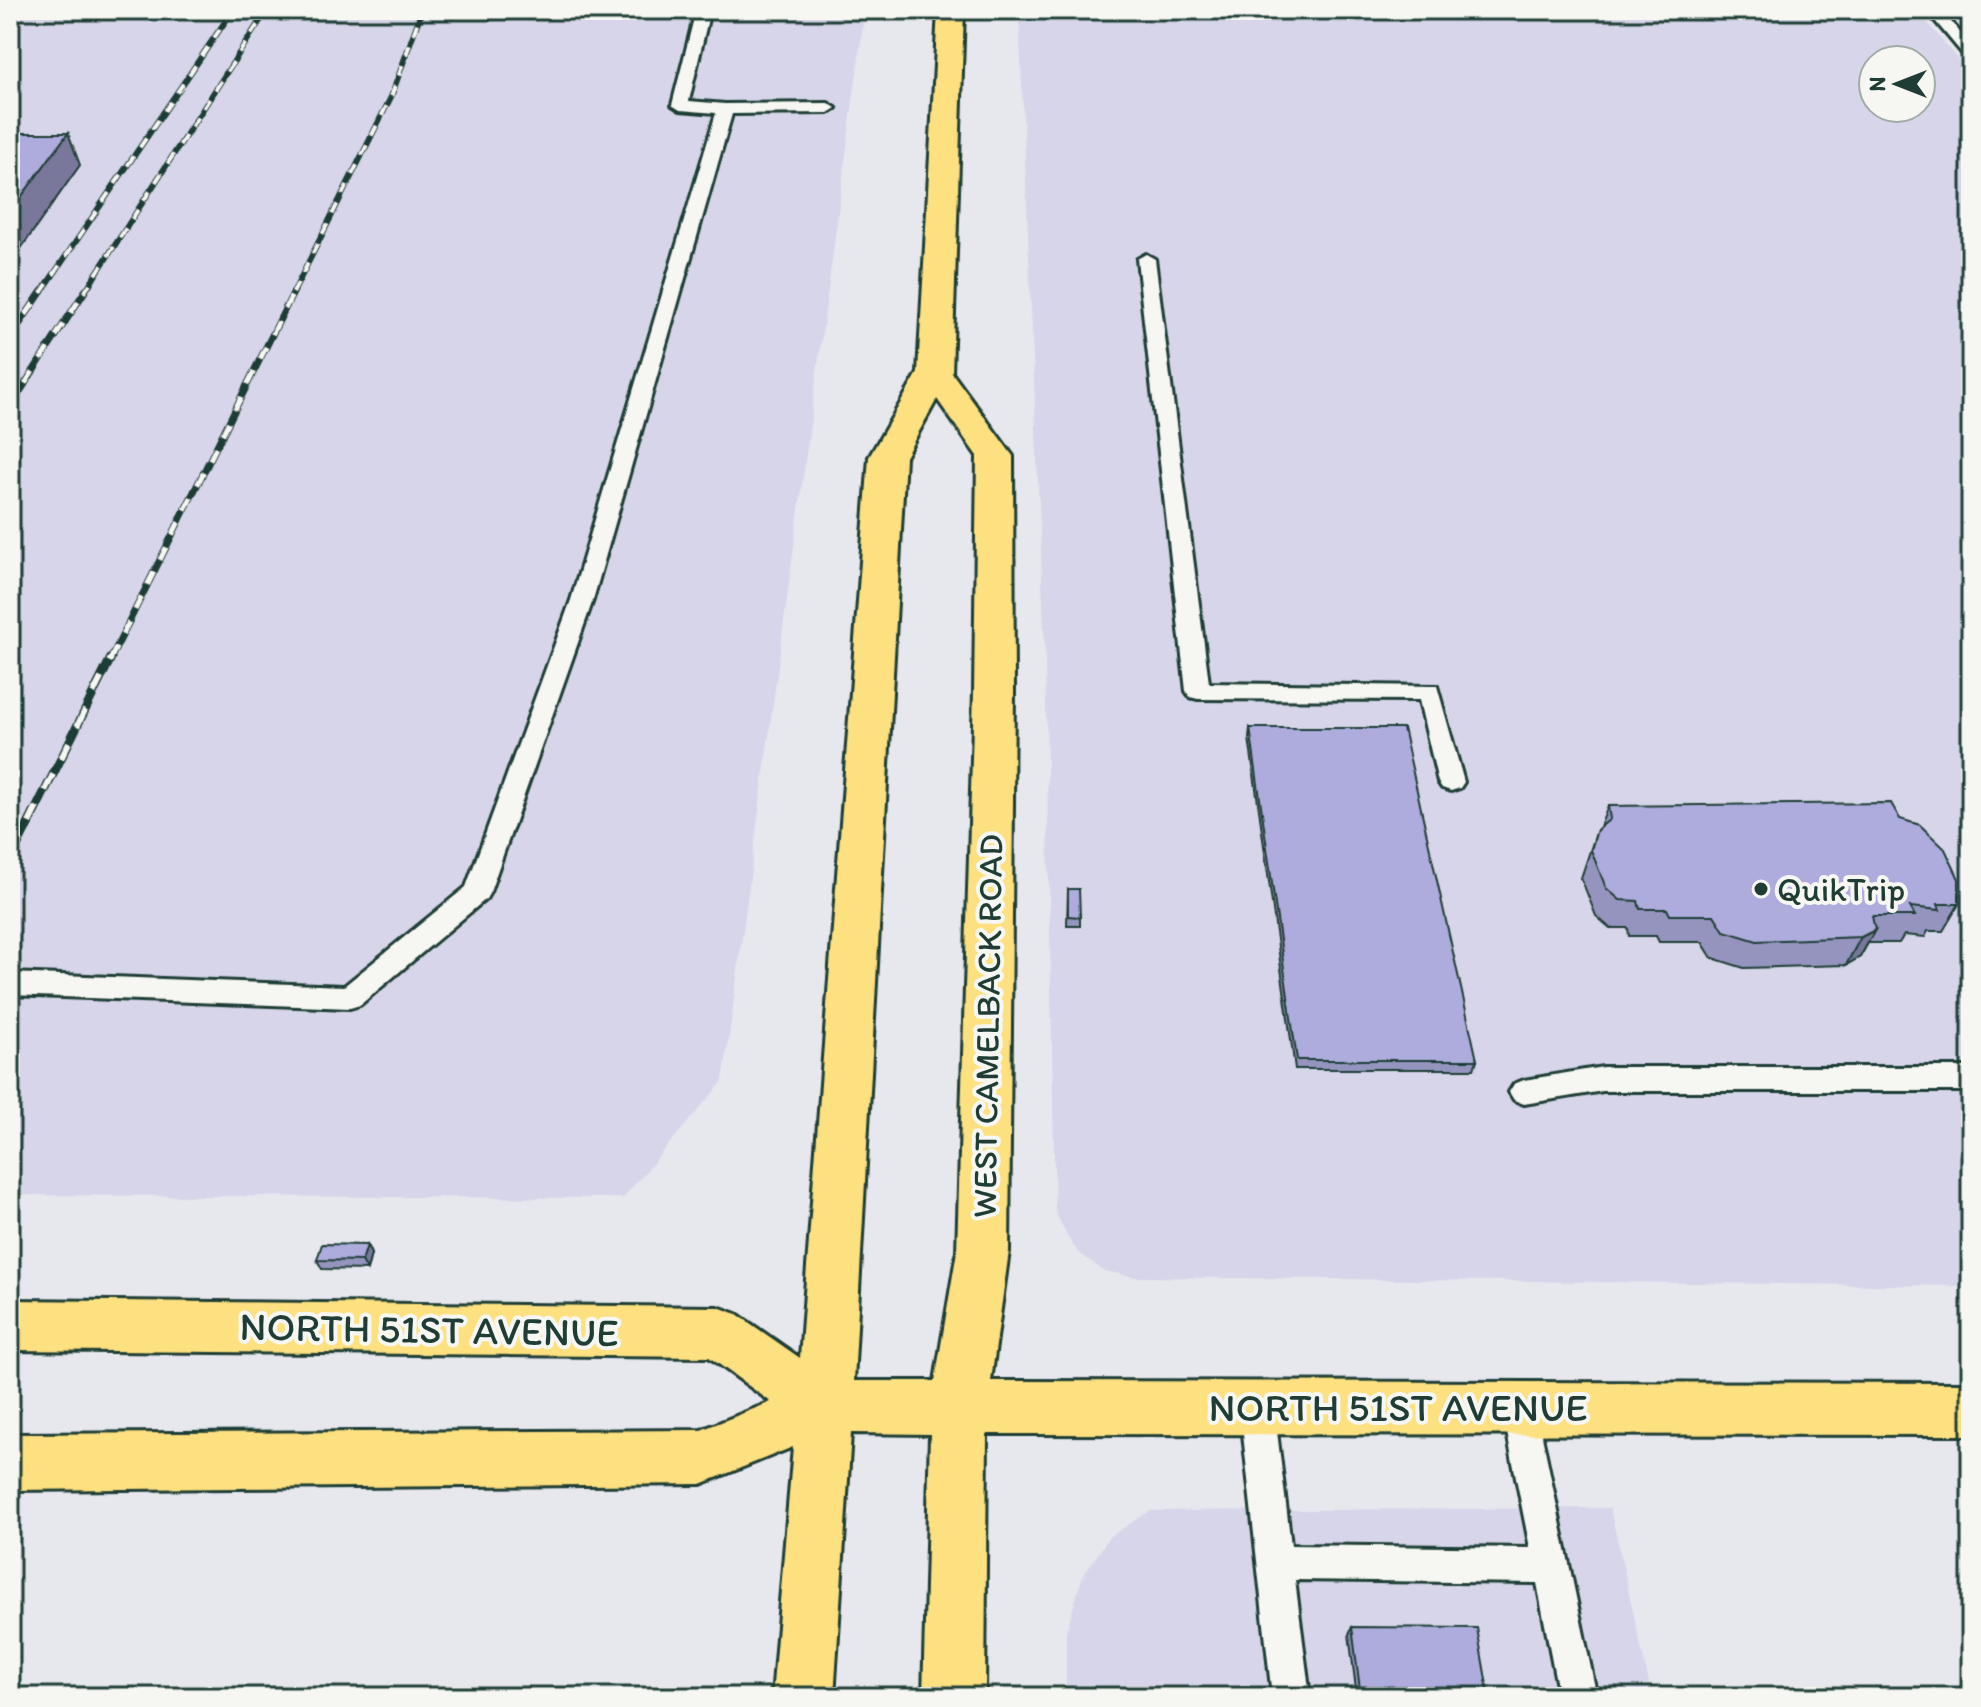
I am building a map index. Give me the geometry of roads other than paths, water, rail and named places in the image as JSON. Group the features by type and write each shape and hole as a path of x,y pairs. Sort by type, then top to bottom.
{"main road":[{"path":"803,1697 887,457 935,373 951,10"},
{"name":"WEST CAMELBACK ROAD","path":"935,373 995,456 994,692 983,1251 959,1407 954,1697"},
{"name":"NORTH 51ST AVENUE","path":"10,1325 718,1332 825,1407"},
{"name":"NORTH 51ST AVENUE","path":"10,1462 701,1457 825,1407 1971,1409"}],"lane":[{"path":"703,10 680,105 725,109 828,108"},
{"path":"1933,10 1971,55"},
{"path":"10,984 350,997 477,892 582,600 725,109"},
{"path":"1146,259 1198,691 1429,692 1451,782"},
{"path":"1524,1092 1603,1079 1971,1079"},
{"path":"1257,1407 1291,1697"},
{"path":"1519,1407 1578,1697"},
{"path":"1275,1562 1550,1566"}],"railway":[{"path":"41,293 233,10"},
{"path":"84,293 267,10"},
{"path":"294,291 391,97 422,10"},
{"path":"10,338 42,291"},
{"path":"10,407 85,291"},
{"path":"110,660 294,291"},
{"path":"13,855 111,658"}],"place":[{"name":"QuikTrip","path":"1761,889"}]}
